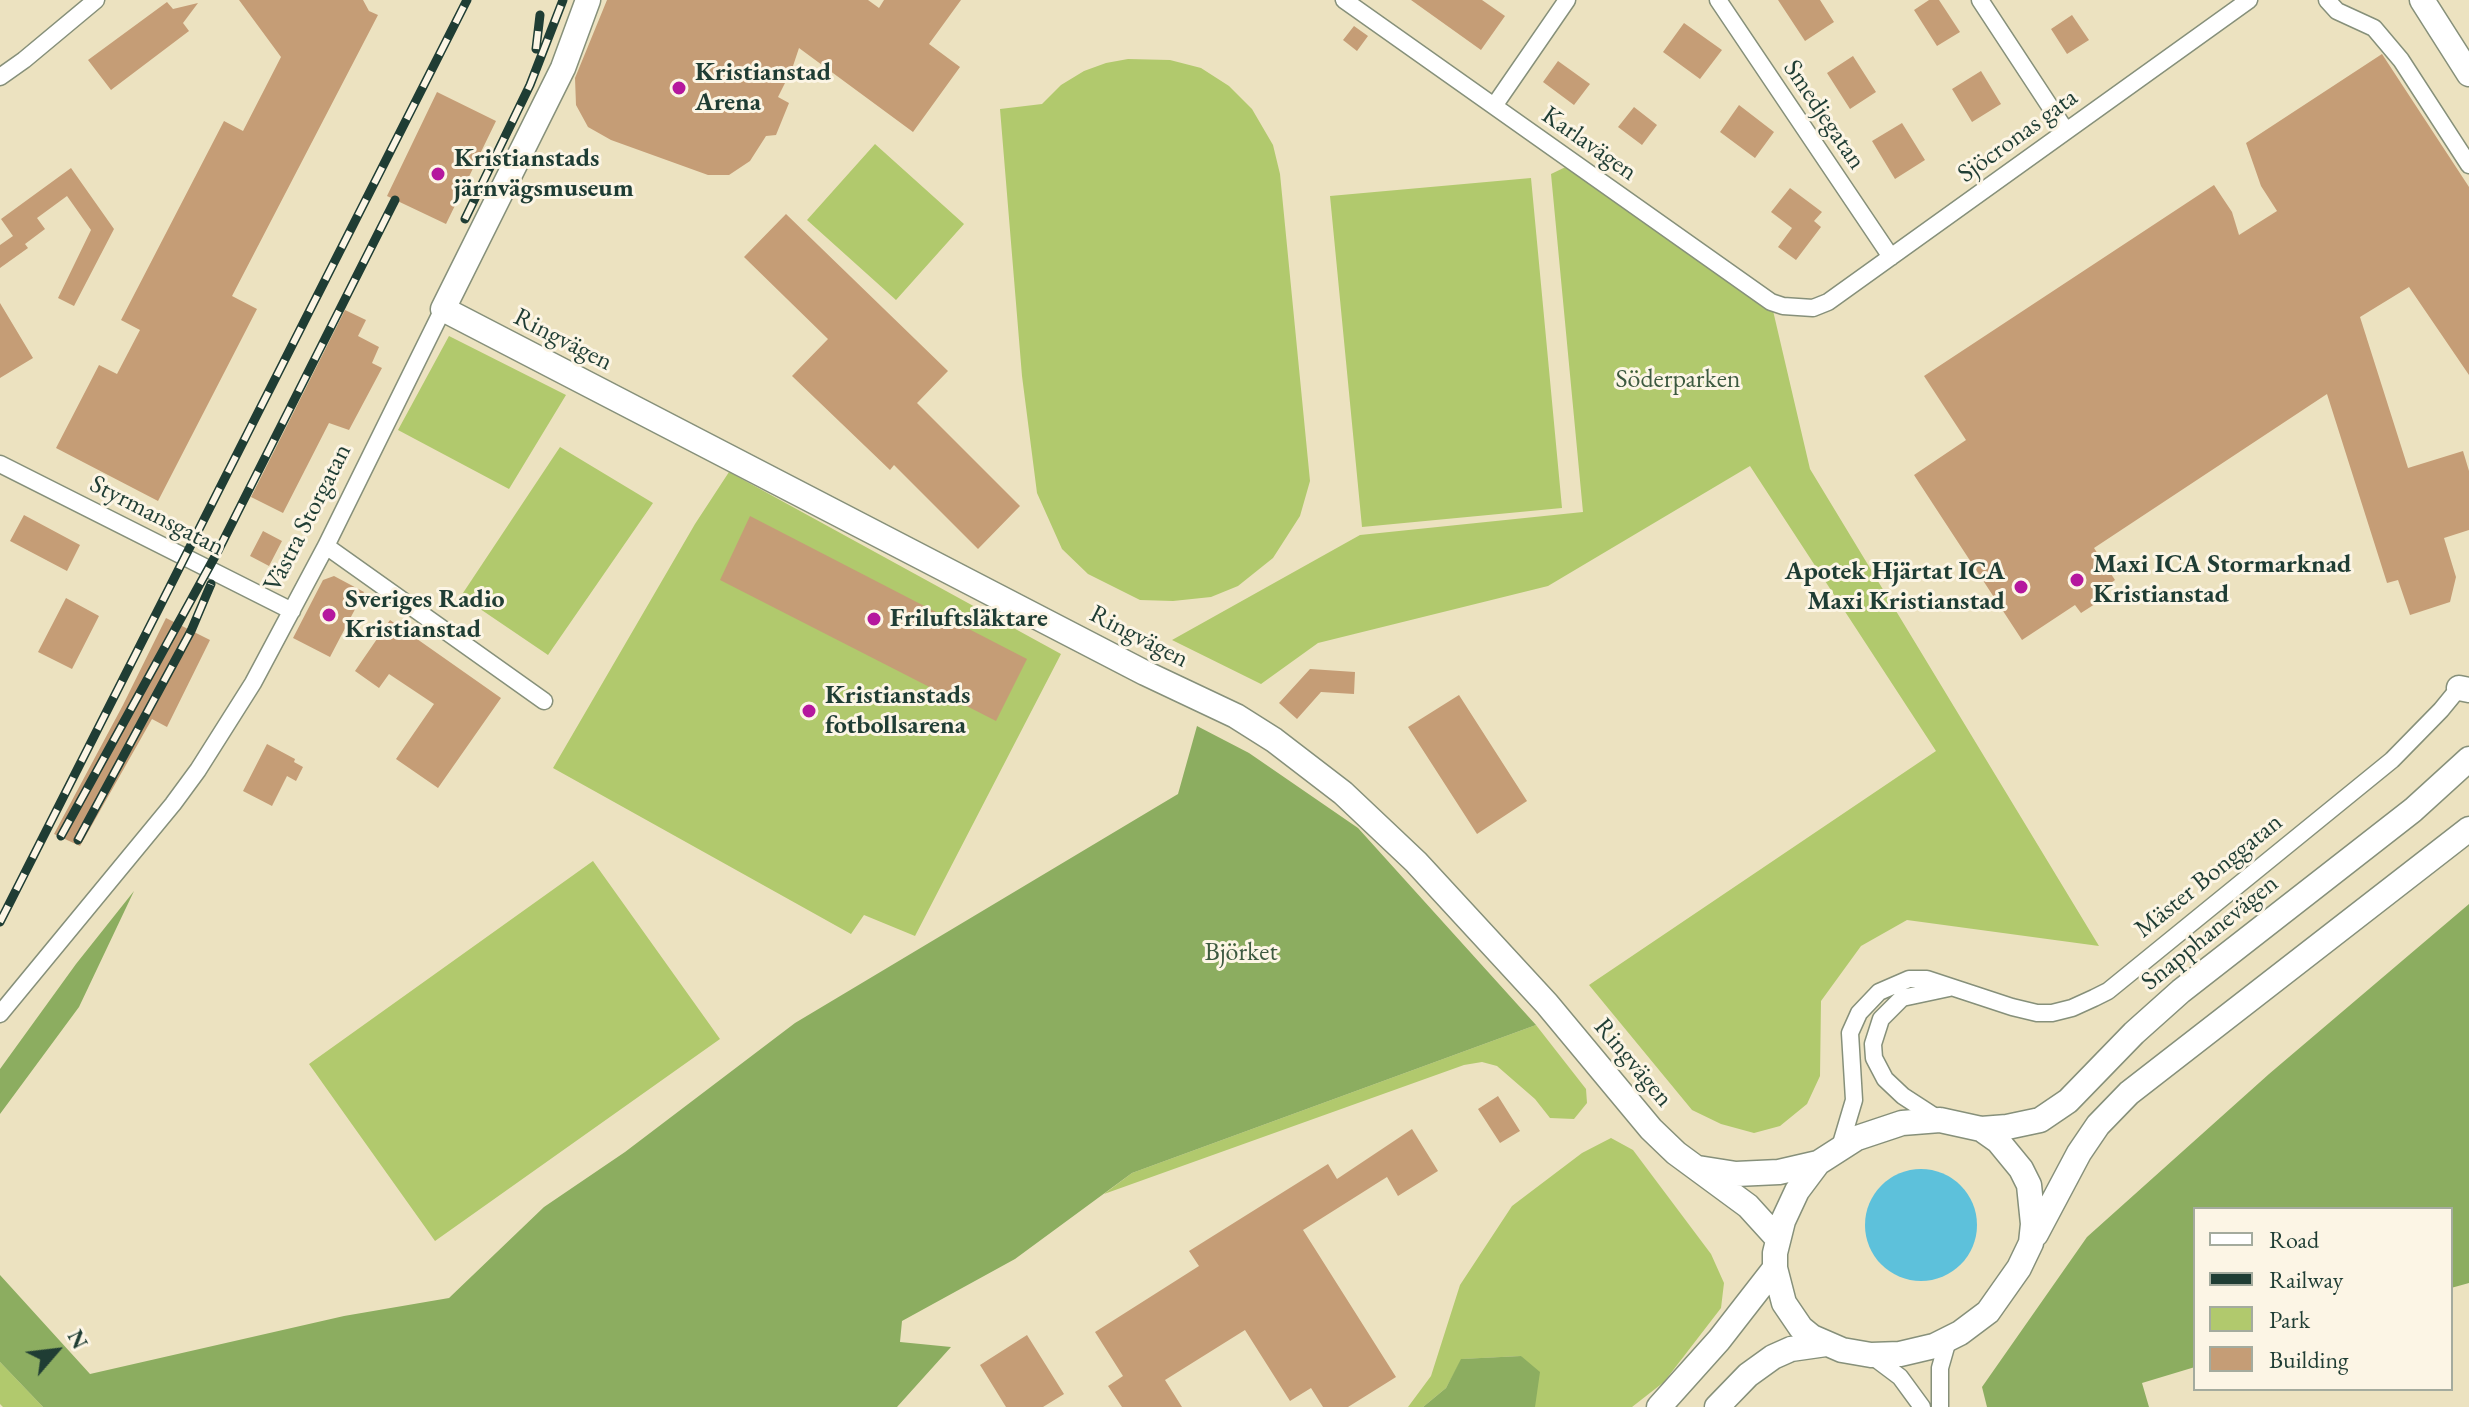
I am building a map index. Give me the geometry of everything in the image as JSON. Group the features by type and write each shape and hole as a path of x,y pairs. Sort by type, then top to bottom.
{"main road":[{"name":"Västra Storgatan","path":"443,309 563,68 588,0"},
{"path":"2422,0 2469,74"},
{"name":"Ringvägen","path":"443,309 1145,673 1236,716 1274,740 1343,793 1416,862 1547,1004 1651,1129 1696,1168 1748,1206 1778,1239"},
{"name":"Snapphanevägen","path":"1981,1129 2040,1120 2061,1106 2181,991 2413,810 2469,759"},
{"path":"2031,1243 2033,1224 2029,1185 2011,1155 1981,1129 1940,1120 1886,1127 1857,1138 1818,1163 1789,1205 1778,1239 1775,1268 1784,1303 1793,1317 1812,1337 1826,1344 1871,1355 1918,1351 1948,1340 1988,1312 2005,1292 2079,1153 2098,1125 2129,1093 2469,829"},
{"path":"1696,1168 1736,1174 1779,1172 1818,1163"},
{"path":"1659,1407 1719,1340 1775,1268"},
{"path":"1717,1407 1748,1375 1773,1357 1791,1349 1826,1344"}],"street":[{"path":"0,77 96,0"},
{"name":"Karlavägen","path":"1344,0 1771,302 1813,308"},
{"path":"1494,106 1567,0"},
{"name":"Smedjegatan","path":"1718,0 1891,257"},
{"path":"1980,0 2066,131"},
{"path":"2327,0 2337,11 2374,28 2401,60 2469,165"},
{"name":"Sjöcronas gata","path":"1813,308 1828,302 1891,257 2239,3"},
{"name":"Västra Storgatan","path":"0,1014 198,770 253,683 326,546 443,309"},
{"name":"Styrmansgatan","path":"0,464 292,611"},
{"path":"326,546 544,701"},
{"name":"Mäster Bonggatan","path":"1840,1147 1854,1100 1850,1033 1859,1013 1879,992 1909,979 1927,979 2012,1007 2052,1013 2072,1008 2108,991 2392,760 2464,689"},
{"path":"1940,1120 1903,1096 1885,1079 1874,1058 1873,1044 1881,1019 1902,998 1955,987"},
{"path":"1940,1407 1940,1368 1948,1340"},
{"path":"1871,1355 1900,1377 1922,1407"}],"green space":[{"path":"1128,59 1170,60 1201,68 1229,86 1252,109 1273,145 1280,174 1310,481 1300,516 1273,558 1238,586 1211,597 1140,600 1088,574 1062,549 1037,493 1022,376 1000,109 1042,104 1061,85 1084,71"},
{"path":"875,144 964,224 896,300 807,220"},
{"name":"Söderparken","path":"1574,163 1771,302 1810,469 2099,946 1907,920 1861,946 1821,1001 1820,1076 1807,1104 1780,1126 1754,1133 1721,1124 1692,1110 1589,985 1936,751 1750,466 1548,586 1318,643 1261,684 1172,640 1360,535 1583,512 1551,174"},
{"path":"1531,178 1562,508 1362,527 1330,196"},
{"path":"449,336 566,395 509,489 398,430"},
{"path":"560,447 653,503 548,655 461,596"},
{"name":"Kristianstads fotbollsarena","path":"729,472 1061,654 915,936 864,915 851,934 553,768 695,524"},
{"name":"Björket","path":"1197,726 1249,753 1358,828 1536,1025 1132,1173 1015,1259 902,1321 900,1342 951,1347 897,1407 43,1407 0,1362 0,1275 90,1374 344,1316 449,1298 544,1207 625,1152 795,1023 1178,794"},
{"path":"593,861 720,1039 435,1241 309,1064"},
{"path":"134,891 79,1007 0,1114 0,1069 76,964"},
{"path":"2469,904 2469,1283 2453,1287 2453,1207 2193,1207 2193,1368 2142,1383 2149,1407 1987,1407 1982,1387 2087,1237 2269,1074"},
{"path":"1536,1025 1586,1089 1587,1103 1574,1119 1550,1118 1535,1099 1497,1066 1482,1062 1464,1065 1104,1194 1132,1173"},
{"path":"1611,1138 1633,1150 1711,1254 1724,1283 1721,1308 1664,1382 1632,1407 1535,1407 1521,1356 1462,1359 1446,1388 1423,1407 1408,1407 1431,1376 1460,1285 1512,1206 1582,1153"},
{"path":"1521,1356 1540,1372 1535,1407 1423,1407 1446,1388 1461,1359"},
{"path":"0,1362 43,1407 3,1407 0,1404"}],"water":[{"path":"1921,1169 1942,1174 1960,1186 1972,1204 1977,1225 1972,1246 1960,1264 1942,1276 1921,1281 1900,1276 1882,1264 1870,1246 1865,1225 1870,1204 1882,1186 1900,1174"}],"building":[{"path":"239,0 363,0 369,11 378,15 232,296 257,309 158,501 56,448 99,365 117,374 140,330 121,320 224,121 243,131 281,57"},
{"name":"Kristianstad Arena","path":"607,0 868,0 879,8 884,0 961,0 929,44 960,67 913,132 799,48 778,97 789,103 776,135 766,136 750,161 729,175 708,175 611,140 588,127 576,105 575,78"},
{"path":"1411,0 1482,0 1505,16 1481,50"},
{"path":"1778,0 1820,0 1834,22 1805,41"},
{"path":"1929,0 1939,0 1960,32 1937,46 1914,10"},
{"path":"167,2 173,9 198,3 183,23 189,31 111,90 88,60"},
{"path":"2072,15 2089,40 2067,54 2051,29"},
{"path":"1684,23 1722,50 1700,79 1663,52"},
{"path":"1354,26 1368,36 1357,51 1343,40"},
{"path":"2382,54 2469,187 2469,375 2409,287 2360,317 2408,468 2463,451 2469,471 2469,530 2444,538 2456,577 2450,602 2410,615 2398,580 2387,583 2327,394 2094,548 2115,580 2104,588 2109,595 2081,613 2075,605 2022,640 1914,475 1966,440 1924,376 2214,185 2232,212 2239,235 2277,211 2261,186 2246,143"},
{"path":"1853,56 1876,92 1850,109 1827,73"},
{"path":"1558,61 1590,84 1574,105 1543,82"},
{"path":"1981,71 2001,104 1972,122 1952,89"},
{"path":"437,92 496,121 446,224 387,196"},
{"path":"1739,105 1774,132 1755,158 1720,132"},
{"path":"1634,107 1657,125 1642,145 1618,127"},
{"path":"1902,123 1925,160 1895,179 1872,141"},
{"path":"71,168 114,229 74,306 58,298 91,230 67,196 37,218 45,229 25,244 28,248 0,268 0,245 13,236 1,219"},
{"path":"1790,188 1822,212 1814,221 1821,227 1796,260 1778,247 1792,228 1771,212"},
{"path":"786,214 948,371 917,403 1020,506 978,549 894,465 890,470 792,376 828,339 744,257"},
{"path":"0,303 33,358 0,378"},
{"path":"345,310 366,320 358,336 379,347 372,363 382,368 349,430 329,423 283,513 251,497"},
{"path":"24,515 80,545 67,571 10,541"},
{"name":"Friluftsläktare","path":"750,516 1027,659 996,721 720,580"},
{"path":"263,531 282,541 269,566 250,556"},
{"name":"Sveriges Radio Kristianstad","path":"334,576 364,592 330,657 293,638 323,580"},
{"path":"66,598 99,616 72,669 38,652"},
{"path":"166,618 210,640 167,727 152,719 80,846 54,834"},
{"path":"390,620 501,698 438,788 396,759 434,704 389,674 379,688 355,671"},
{"path":"1310,669 1355,672 1354,694 1321,692 1297,719 1279,703"},
{"path":"1459,695 1527,801 1477,834 1408,727"},
{"path":"267,744 295,759 294,762 303,767 296,781 287,776 272,806 243,791"},
{"path":"1498,1096 1520,1131 1500,1143 1478,1109"},
{"path":"1412,1129 1438,1171 1398,1196 1387,1177 1303,1230 1396,1377 1348,1407 1323,1407 1311,1388 1290,1401 1245,1330 1165,1380 1182,1407 1122,1407 1108,1386 1123,1376 1095,1332 1199,1266 1189,1251 1328,1164 1337,1179"},
{"path":"1027,1335 1064,1394 1043,1407 1006,1407 980,1365"}],"railway":[{"path":"0,922 467,0"},
{"path":"465,219 530,85 563,0"},
{"path":"536,49 540,15"},
{"path":"61,836 218,551 395,200"},
{"path":"78,840 191,631 211,584"}],"place":[{"name":"Kristianstad Arena","path":"679,88"},
{"name":"Kristianstads järnvägsmuseum","path":"438,174"},
{"name":"Maxi ICA Stormarknad Kristianstad","path":"2077,580"},
{"name":"Apotek Hjärtat ICA Maxi Kristianstad","path":"2021,587"},
{"name":"Sveriges Radio Kristianstad","path":"329,615"},
{"name":"Friluftsläktare","path":"874,619"},
{"name":"Kristianstads fotbollsarena","path":"809,711"}]}
